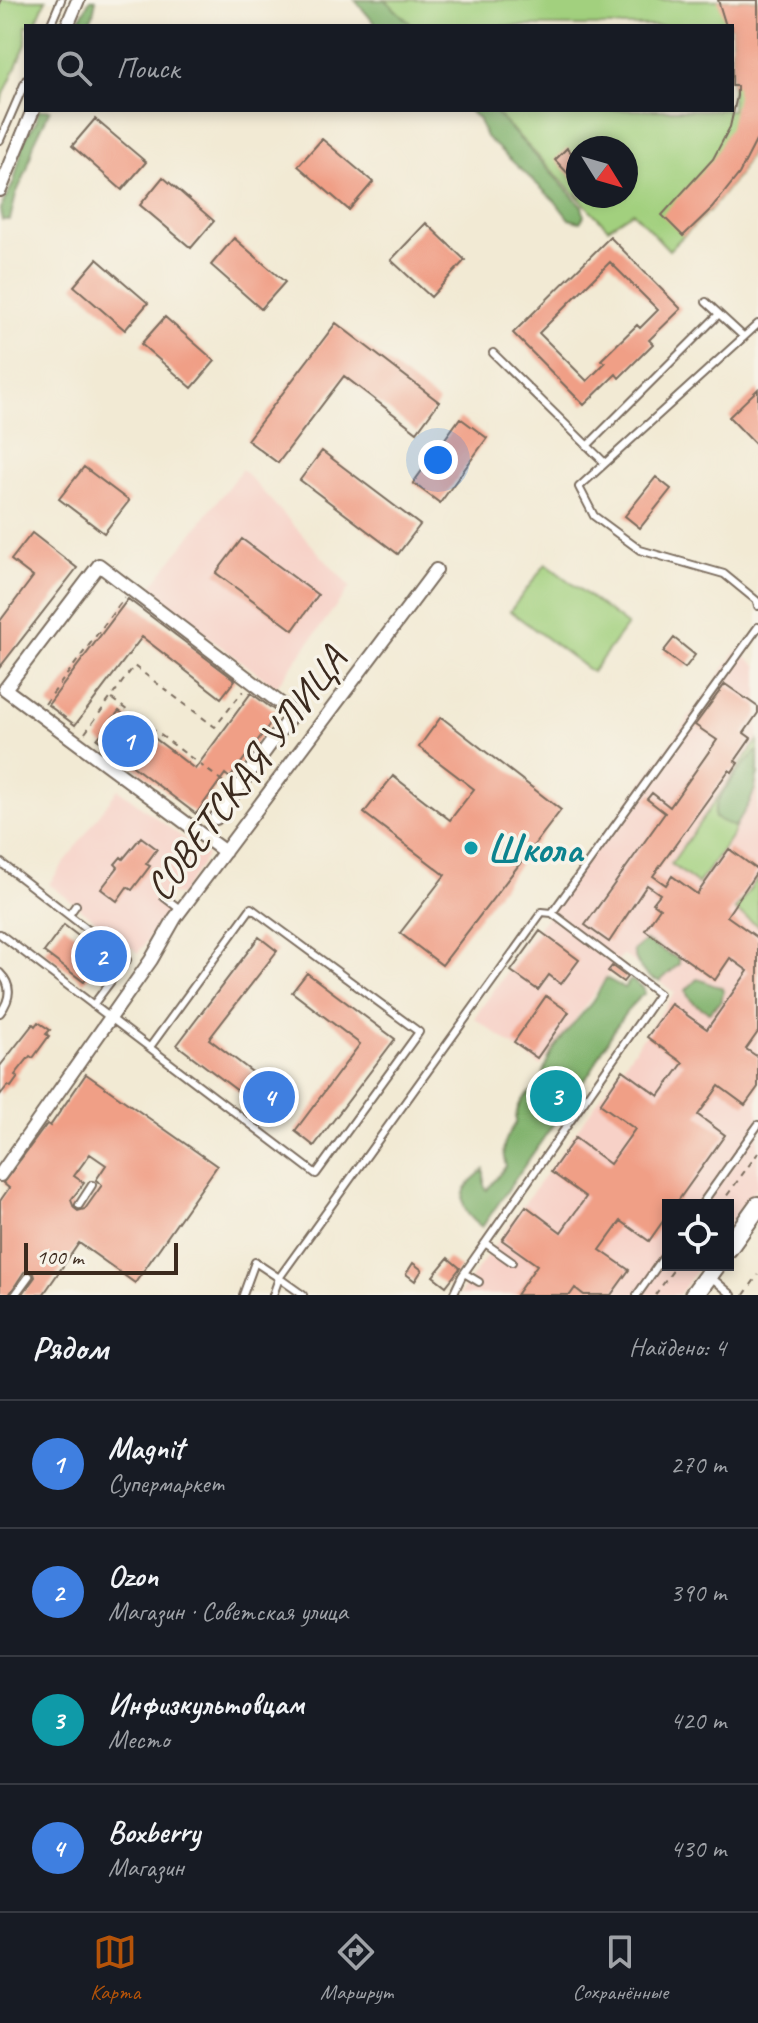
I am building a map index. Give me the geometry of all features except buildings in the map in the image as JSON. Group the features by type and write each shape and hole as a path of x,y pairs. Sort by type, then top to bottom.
{"main road":[{"path":"734,1240 758,1206"},
{"path":"694,1295 711,1271"}],"street":[{"path":"68,24 78,0"},
{"path":"0,190 32,112"},
{"path":"216,818 293,713 270,689 251,681 99,565 5,689 225,852"},
{"name":"СОВЕТСКАЯ УЛИЦА","path":"0,1175 181,910 436,570"}],"lane":[{"path":"51,24 61,0"},
{"path":"0,140 24,85"},
{"path":"706,302 744,337"},
{"path":"587,446 719,314"},
{"path":"758,324 579,487 594,516 640,550 724,574 757,601 758,606"},
{"path":"493,353 605,463"},
{"path":"552,913 758,627"},
{"path":"0,862 127,960 93,1005"},
{"path":"164,897 181,910"},
{"path":"69,915 76,905"},
{"path":"0,934 316,1174 419,1032 251,908 150,1047"},
{"path":"273,1295 279,1278 542,912 552,913 659,994 464,1273 453,1295"},
{"path":"0,973 6,979 9,991 0,1013"},
{"path":"705,1199 758,1125"},
{"path":"79,1205 92,1185"},
{"path":"485,1243 512,1262"},
{"path":"637,1295 662,1260"},
{"path":"243,1295 255,1262 303,1295"},
{"path":"713,1271 732,1295"},
{"path":"464,1273 479,1282"},
{"path":"15,1295 29,1276"}],"path":[{"path":"38,714 130,589"},
{"path":"78,743 134,666 215,727 251,681"},
{"path":"111,698 236,791"},
{"path":"568,1124 550,1112 559,1098 569,1084 587,1096"},
{"path":"559,1098 574,1108"},
{"path":"724,1199 758,1153"},
{"path":"655,1295 673,1271"},
{"path":"744,1295 758,1275"}],"shaded area":[{"path":"242,469 350,587 276,687 147,592"},
{"path":"737,650 758,666 758,1185 734,1218 734,1199 662,1199 662,1271 696,1271 679,1295 459,1295 675,993 623,954 541,1066 474,1018"},
{"path":"118,789 207,856 180,895 167,893 161,901 167,912 138,953 49,884"}],"green space":[{"path":"0,0 46,0 35,24 24,24 24,49 0,103"},
{"path":"90,0 96,0 88,24 77,24"},
{"path":"355,0 385,0 411,24 375,24"},
{"path":"386,0 758,0 758,137 739,174 712,208 669,250 633,212 608,228 589,208 638,208 638,136 566,136 566,185 495,112 734,112 734,24 409,24"},
{"path":"38,112 49,112 34,143 10,220 2,220 0,209 14,182 24,140 36,122"},
{"path":"470,112 495,112 566,189 566,208 582,208 584,216 580,222 569,219 555,201 486,137 478,118"},
{"path":"546,564 627,625 592,672 510,611"},
{"path":"758,740 758,774 731,837 698,884 671,864"},
{"path":"758,750 754,791 734,827 715,818 715,811 730,782"},
{"path":"758,878 758,926 735,910"},
{"path":"645,941 679,959 679,964 660,981 646,974 633,951"},
{"path":"606,978 624,988 631,980 645,993 621,1019 585,1080 581,1083 565,1082 545,1112 551,1120 556,1120 482,1227 467,1213 463,1198 465,1191 484,1170 487,1190 506,1166 503,1154 505,1144 516,1123 520,1104 531,1091 543,1085 546,1064 552,1053 592,1003"},
{"path":"697,979 721,987 724,991 721,1001 709,1012 695,1004 687,994 686,990"}],"place":[{"name":"Magnit","path":"128,741"},
{"name":"Школа","path":"471,848"},
{"name":"Ozon","path":"101,956"},
{"name":"Инфизкультовцам","path":"556,1096"},
{"name":"Boxberry","path":"269,1097"}]}
